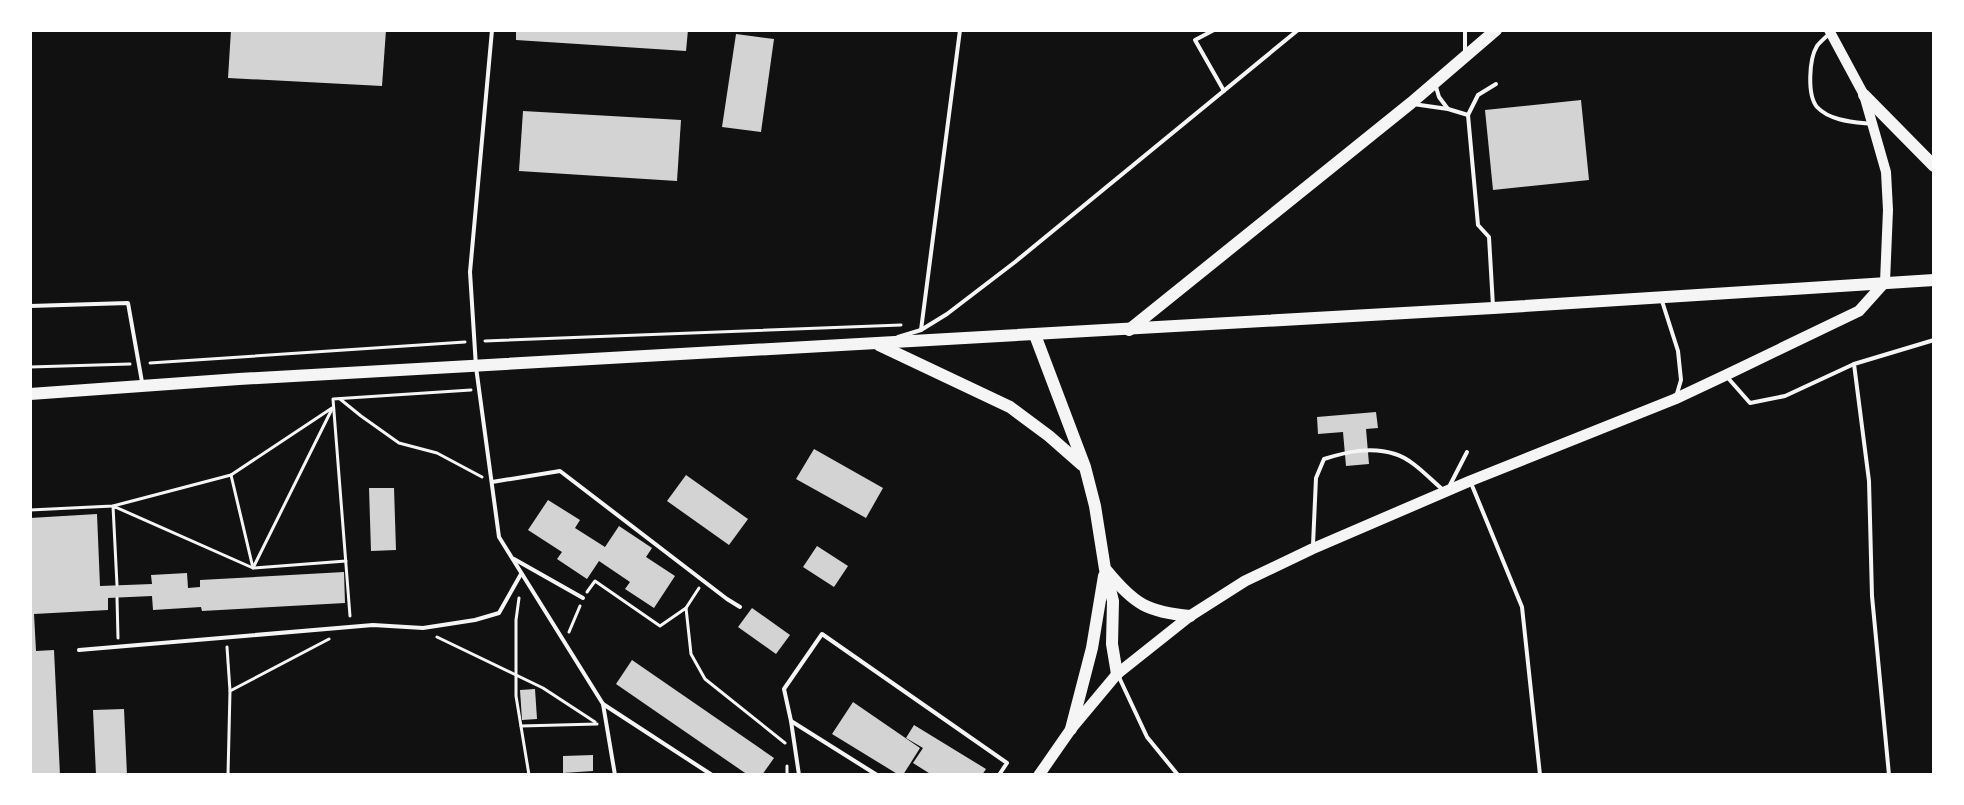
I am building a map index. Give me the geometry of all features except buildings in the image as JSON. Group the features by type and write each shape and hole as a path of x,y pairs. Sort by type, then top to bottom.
{"main road":[{"path":"1129,330 1411,103 1496,30"},
{"path":"1864,95 1934,166"},
{"path":"30,394 1934,280"},
{"path":"1039,775 1071,729 1117,674 1190,616 1245,581 1470,481 1675,399 1859,311 1885,282"},
{"path":"1035,335 1085,467 1095,506 1113,601 1112,644 1117,674"},
{"path":"875,343 1010,407 1085,467"},
{"path":"1105,569 1121,589 1141,604 1161,613 1190,616"},
{"path":"1071,729 1092,648 1105,569"}],"street":[{"path":"1830,31 1864,95 1886,172 1885,282"}],"lane":[{"path":"492,30 470,272 476,367 499,537 603,704 615,775"},
{"path":"921,327 960,30"},
{"path":"1214,30 1195,40 1224,91"},
{"path":"875,343 947,314 1298,30"},
{"path":"1465,30 1465,57"},
{"path":"1830,31 1816,47 1809,74 1816,106 1833,117 1873,124"},
{"path":"1435,83 1439,97 1448,109"},
{"path":"1493,308 1489,237 1478,225 1468,115 1478,95 1496,84"},
{"path":"1411,103 1468,115"},
{"path":"1661,298 1678,351 1681,380 1675,399"},
{"path":"30,306 128,303 143,386"},
{"path":"1726,375 1750,403 1785,396 1854,364 1934,340"},
{"path":"1854,364 1869,481 1872,596 1889,775"},
{"path":"1312,549 1316,478 1324,459 1368,450 1396,454 1446,492 1467,452"},
{"path":"492,482 560,471 740,607"},
{"path":"1470,481 1522,607 1540,775"},
{"path":"512,558 583,598"},
{"path":"79,650 373,625 423,628 475,620 499,613 521,574"},
{"path":"799,775 784,689 822,634 1007,763 999,775"},
{"path":"1117,674 1147,737 1178,775"},
{"path":"603,704 712,775"},
{"path":"791,721 877,775"}],"path":[{"path":"30,367 139,364 474,342 921,327"},
{"path":"230,691 351,628 333,399 479,390"},
{"path":"340,399 399,443 437,453 492,482"},
{"path":"30,510 113,506 231,475 332,408"},
{"path":"253,568 332,408"},
{"path":"231,475 253,568"},
{"path":"113,506 253,568 346,561"},
{"path":"113,506 117,585"},
{"path":"521,574 516,620 516,696 529,775"},
{"path":"564,642 583,598 595,581 660,626 686,608 704,581"},
{"path":"117,598 118,647"},
{"path":"686,608 691,654 705,679 786,743"},
{"path":"433,635 543,688 599,724"},
{"path":"226,639 230,691 228,775"},
{"path":"521,726 606,724"},
{"path":"786,759 787,775"}]}
